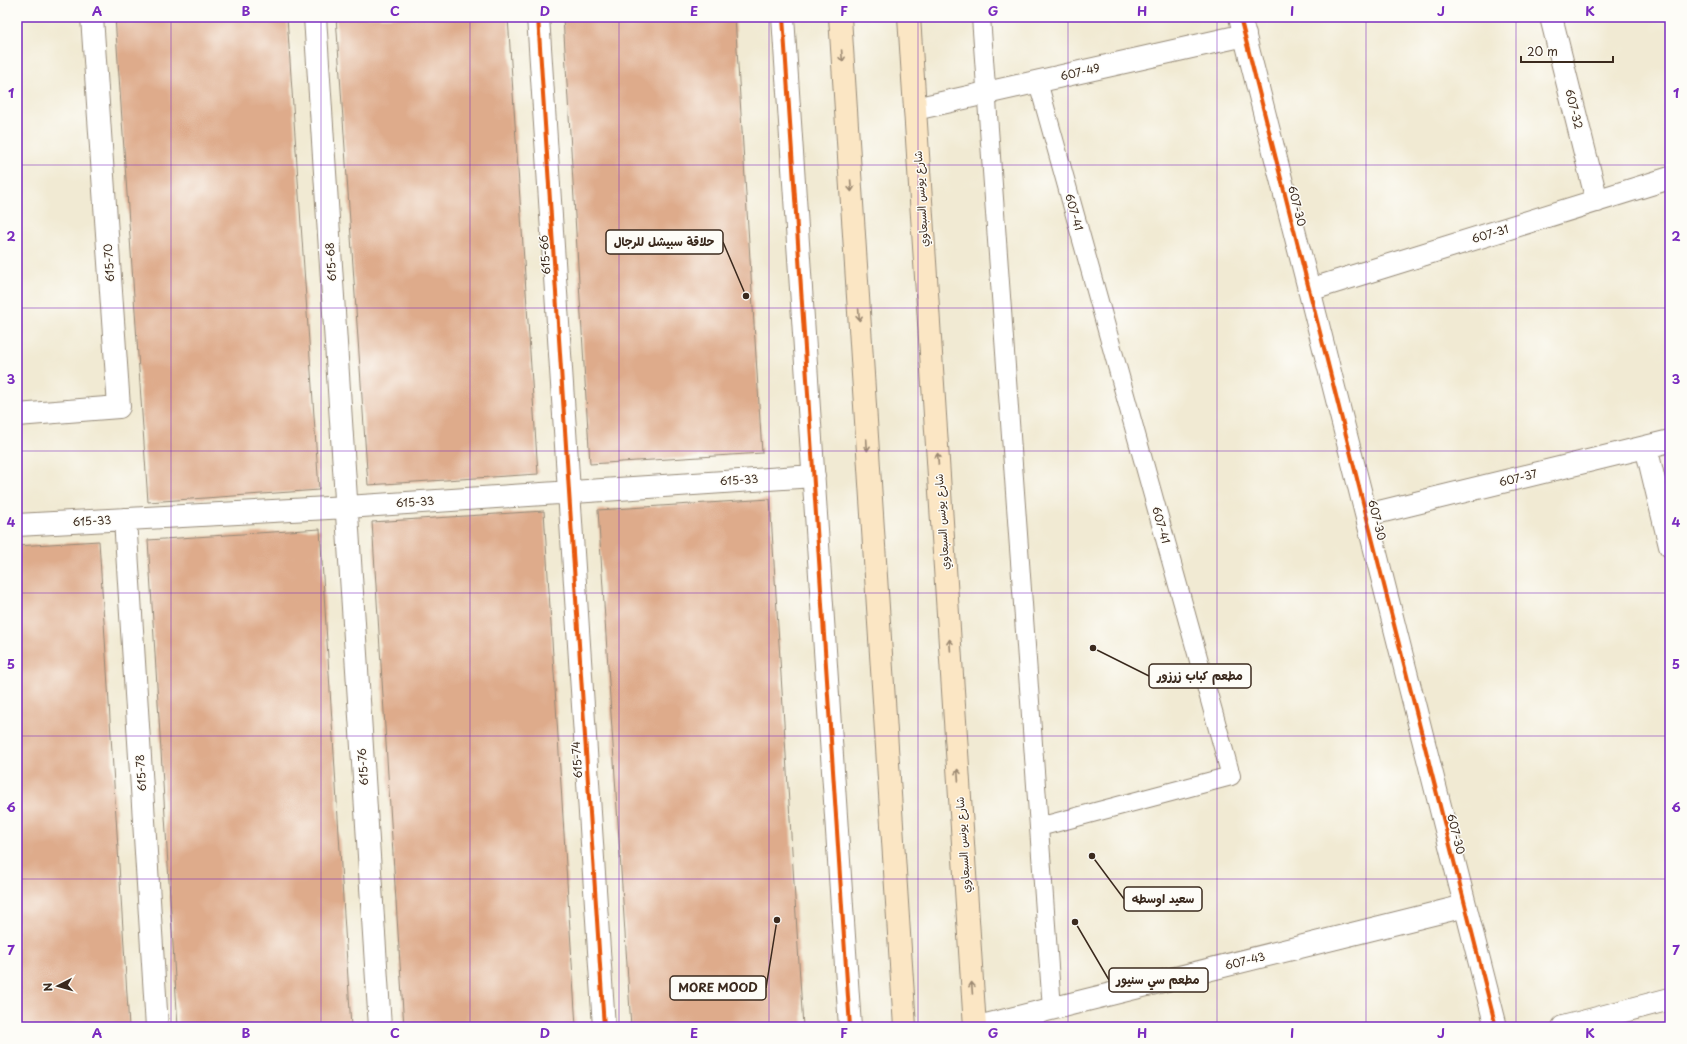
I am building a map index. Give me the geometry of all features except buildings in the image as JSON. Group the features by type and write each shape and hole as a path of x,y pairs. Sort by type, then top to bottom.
{"main road":[{"path":"840,17 905,1027"},
{"name":"شارع يونس السبعاوي","path":"909,17 975,1027"}],"street":[{"name":"615-70","path":"17,415 120,407 92,17"},
{"name":"615-68","path":"315,17 347,507"},
{"name":"615-66","path":"538,17 569,491"},
{"path":"783,17 850,1027"},
{"name":"607-32","path":"1550,17 1597,201"},
{"name":"607-49","path":"915,108 1038,82 1243,26"},
{"name":"607-30","path":"1243,26 1496,1027"},
{"name":"607-31","path":"1309,290 1670,178"},
{"name":"607-37","path":"1367,515 1670,441"},
{"path":"1646,447 1670,546"},
{"name":"615-33","path":"17,525 347,507 569,491 814,476"},
{"name":"615-74","path":"569,491 604,1027"},
{"name":"615-76","path":"347,507 380,1027"},
{"name":"615-78","path":"125,519 156,1027"},
{"name":"607-43","path":"978,1027 1465,906"},
{"path":"1563,1027 1670,1000"}],"lane":[{"path":"981,17 1052,1009"},
{"name":"607-41","path":"1038,82 1231,776 1039,828"}],"cycle path":[{"path":"538,17 604,1027"},
{"path":"783,17 850,1027"},
{"path":"1240,17 1496,1027"}],"place":[{"name":"حلاقة سبيشل للرجال","path":"746,296"},
{"name":"مطعم كباب زرزور","path":"1093,648"},
{"name":"سعيد اوسطه","path":"1092,856"},
{"name":"MORE MOOD","path":"777,920"},
{"name":"مطعم سي سنيور","path":"1075,922"}]}
